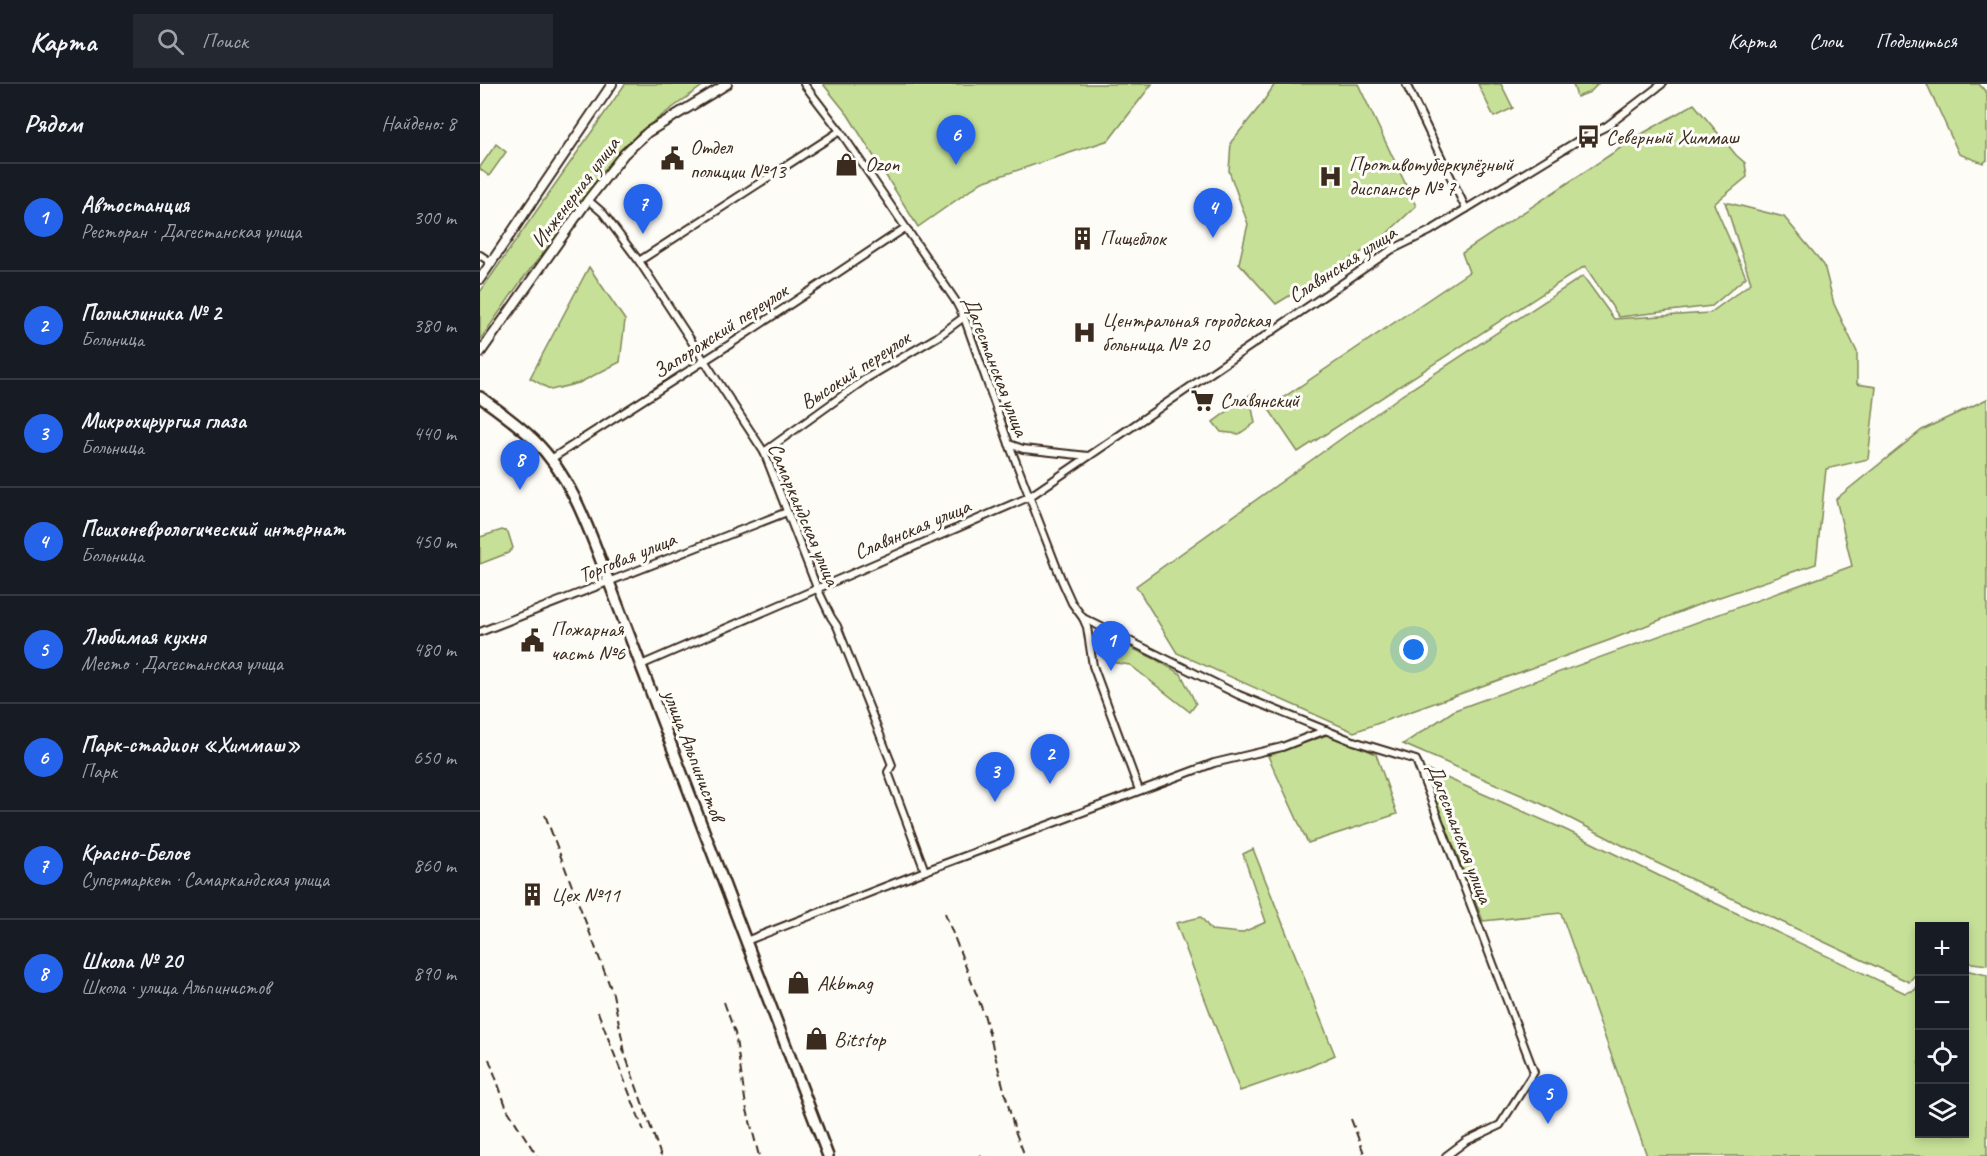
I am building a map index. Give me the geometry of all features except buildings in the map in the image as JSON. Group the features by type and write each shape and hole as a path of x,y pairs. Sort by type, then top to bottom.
{"main road":[{"name":"улица Альпинистов","path":"480,397 534,440 551,459 571,491 609,582 828,1156"}],"street":[{"name":"Инженерная улица","path":"480,279 612,84"},
{"name":"Инженерная улица","path":"480,353 588,200 638,139 727,84"},
{"name":"Дагестанская улица","path":"804,84 840,131 955,300 964,317 1009,444 1066,593 1083,618 1089,632 1093,666 1139,790"},
{"path":"1406,84 1466,209"},
{"name":"Славянская улица","path":"641,665 1029,497 1391,250 1430,231 1607,126 1662,84"},
{"path":"639,261 840,131"},
{"name":"Самаркандская улица","path":"588,200 603,213 639,261 764,452 817,588 837,626 883,740 892,765 888,772 925,871"},
{"name":"Запорожский переулок","path":"551,459 704,362 905,228"},
{"path":"480,255 492,263"},
{"name":"Высокий переулок","path":"764,452 867,378 937,338 964,317"},
{"path":"1009,444 1023,449 1092,455"},
{"name":"Торговая улица","path":"480,632 787,512"},
{"name":"Дагестанская улица","path":"1083,618 1239,695 1350,740 1416,760 1534,1072 1500,1125 1466,1141 1446,1156"},
{"path":"746,941 1139,790 1222,760 1282,747 1327,730"}],"green space":[{"path":"625,84 705,84 638,133 521,281 480,340 480,292"},
{"path":"823,84 1152,84 1109,140 982,182 918,227 848,115"},
{"name":"Противотуберкулёзный диспансер № 7","path":"1275,84 1358,84 1416,206 1378,242 1276,304 1239,263 1248,224 1229,171 1231,142"},
{"path":"1478,84 1501,84 1513,108 1494,117"},
{"path":"1573,84 1598,84 1590,92 1577,97"},
{"path":"1927,84 1979,84 1987,93 1987,160 1983,163 1959,154"},
{"path":"1694,104 1745,163 1747,177 1714,204 1746,277 1712,306 1619,317 1585,266 1298,452 1268,408 1469,272 1462,253 1640,135"},
{"path":"496,144 506,152 489,176 480,167"},
{"path":"1725,202 1784,217 1824,265 1834,304 1857,352 1857,384 1876,387 1868,459 1826,469 1816,564 1705,602 1610,640 1354,732 1177,653 1136,586 1402,395 1583,276 1614,319 1710,313 1751,283"},
{"path":"589,267 625,320 620,362 579,383 551,390 530,378"},
{"path":"1255,391 1260,398 1252,408 1255,423 1239,434 1221,432 1213,422"},
{"path":"1987,399 1987,965 1969,963 1969,922 1915,922 1915,975 1909,982 1657,863 1542,804 1403,744 1455,710 1852,566 1836,499 1922,430"},
{"path":"502,530 508,532 513,548 508,553 480,564 480,537"},
{"path":"1112,639 1181,674 1196,704 1190,712 1130,665 1110,662 1103,658"},
{"path":"1330,734 1376,754 1397,814 1308,843 1268,756"},
{"path":"1428,770 1566,830 1905,993 1915,990 1915,1138 1969,1138 1969,971 1987,975 1987,1156 1647,1156 1561,913 1483,921 1429,784"},
{"path":"1253,849 1335,1055 1309,1067 1240,1091 1176,923 1201,917 1211,930 1241,933 1266,922 1243,854"}],"railway":[{"path":"545,815 613,994 625,1053"},
{"path":"945,913 984,1014 1015,1131 1025,1156"},
{"path":"724,1002 735,1033 746,1106 759,1156"},
{"path":"598,1012 644,1131"},
{"path":"622,1046 661,1156"},
{"path":"489,1059 507,1109 537,1156"},
{"path":"1351,1119 1365,1156"}],"place":[{"name":"Северный Химмаш","path":"1588,137"},
{"name":"Отдел полиции №13","path":"672,159"},
{"name":"Ozon","path":"847,164"},
{"name":"Парк-стадион «Химмаш»","path":"956,165"},
{"name":"Противотуберкулёзный диспансер № 7","path":"1331,176"},
{"name":"Красно-Белое","path":"643,234"},
{"name":"Пищеблок","path":"1082,238"},
{"name":"Психоневрологический интернат","path":"1213,238"},
{"name":"Центральная городская больница № 20","path":"1084,332"},
{"name":"Славянский","path":"1202,400"},
{"name":"Школа № 20","path":"520,490"},
{"name":"Пожарная часть №6","path":"533,641"},
{"name":"Автостанция","path":"1111,671"},
{"name":"Поликлиника № 2","path":"1050,784"},
{"name":"Микрохирургия глаза","path":"995,802"},
{"name":"Цех №11","path":"533,895"},
{"name":"Akbmag","path":"799,983"},
{"name":"Bitstop","path":"816,1039"},
{"name":"Любимая кухня","path":"1548,1124"}]}
